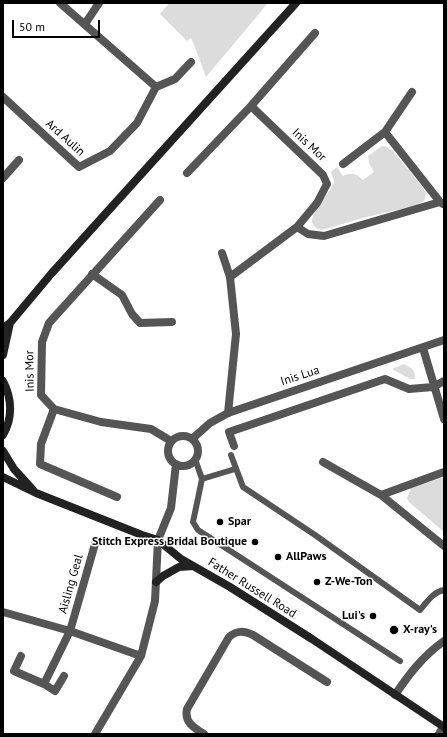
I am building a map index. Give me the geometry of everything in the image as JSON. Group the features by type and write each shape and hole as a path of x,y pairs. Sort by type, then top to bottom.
{"street":[{"path":"60,3 156,87 175,78 191,62"},
{"path":"85,24 99,3"},
{"path":"3,328 10,323 51,274 296,3"},
{"path":"187,173 251,106 315,33"},
{"name":"Ard Aulin","path":"3,98 79,167 110,151 137,123 156,87"},
{"name":"Inis Mor","path":"344,164 385,132 412,92"},
{"name":"Inis Mor","path":"230,277 297,227 317,203 326,184 323,175 251,106"},
{"path":"297,227 308,234 324,236 442,203 385,132"},
{"path":"3,178 18,160"},
{"name":"Inis Mor","path":"54,409 41,395 42,342 49,323 160,200"},
{"path":"222,253 230,277 236,334 228,413"},
{"path":"92,274 122,295 132,314 140,323 172,322"},
{"path":"3,355 10,323"},
{"name":"Inis Lua","path":"192,439 210,423 228,413 444,340"},
{"path":"423,348 433,387 444,419"},
{"path":"234,446 229,432 385,379 409,389 433,387 444,381"},
{"path":"3,381 8,390 11,408 7,427 3,434"},
{"path":"117,497 40,464 41,444 54,409 101,422 151,429 171,441"},
{"path":"184,436 192,439 195,442 198,451 195,459 184,466 176,464 168,454 171,441 175,438 184,436"},
{"name":"Father Russell Road","path":"3,451 14,469 36,493"},
{"path":"323,462 381,494 444,546"},
{"path":"95,734 141,656 155,601 158,540 171,508 176,464"},
{"path":"381,494 444,472"},
{"name":"Father Russell Road","path":"3,477 36,493 158,540 181,559 230,587 312,638 442,729"},
{"name":"Aisling Geal","path":"44,684 70,631 96,544"},
{"path":"156,582 163,576 179,567 194,566"},
{"name":"Aisling Geal","path":"3,612 70,631"},
{"path":"70,631 141,656"},
{"path":"204,734 190,724 187,719 187,709 229,637 236,632 246,632 253,635 328,682"},
{"path":"395,695 410,673 434,648 444,641"},
{"path":"21,656 14,671 44,684 55,691 64,676"}],"lane":[{"path":"231,455 243,487 315,535 420,610 432,596 438,591 444,590"},
{"path":"195,459 202,479 193,522 198,530 400,661"},
{"path":"202,479 235,469"}],"shaded area":[{"path":"169,3 268,3 206,77 191,38 187,41 160,14"},
{"path":"382,146 393,151 424,189 426,195 424,201 415,206 366,217 326,229 319,230 316,228 312,222 313,217 334,182 331,172 337,167 343,176 354,174 363,180 374,172 369,163 368,156"},
{"path":"404,364 412,370 415,379 410,379 392,369"},
{"path":"444,477 444,532 409,502 407,498 411,488"}],"place":[{"name":"Spar","path":"220,522"},
{"name":"Stitch Express Bridal Boutique","path":"255,542"},
{"name":"AllPaws","path":"278,557"},
{"name":"Z-We-Ton","path":"317,582"},
{"name":"Lui's","path":"373,616"},
{"name":"X-ray's","path":"394,630"}]}
